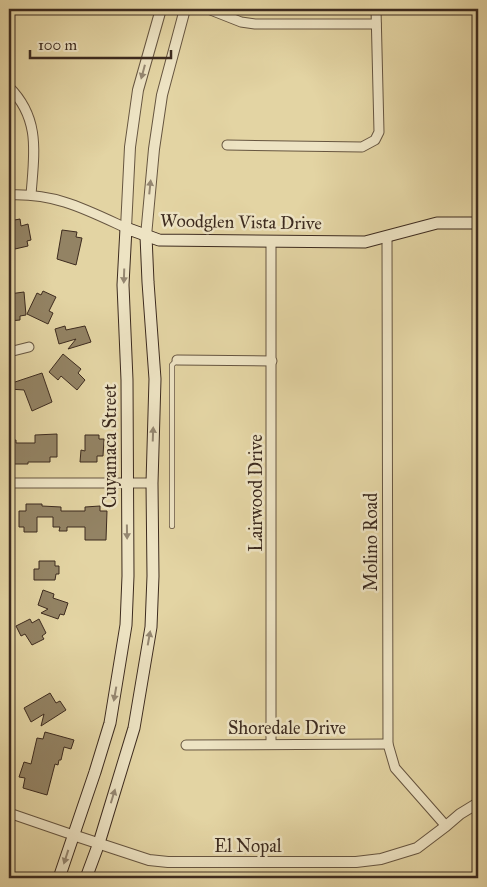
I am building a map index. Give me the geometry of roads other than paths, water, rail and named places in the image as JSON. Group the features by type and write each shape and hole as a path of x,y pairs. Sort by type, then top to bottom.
{"main road":[{"name":"Woodglen Vista Drive","path":"126,228 159,240 365,242 437,223 478,223"},
{"name":"Cuyamaca Street","path":"59,878 110,723 126,625 128,576 127,345 123,285 126,228"},
{"path":"86,878 99,843 134,728 151,627 155,379 146,236"}],"street":[{"name":"Cuyamaca Street","path":"126,228 130,148 138,90 161,9"},
{"path":"146,236 153,158 162,95 185,9"},
{"path":"208,9 241,22 255,24 376,24"},
{"path":"227,145 362,147 375,140 379,132 376,9"},
{"path":"9,87 26,110 33,129 34,149 31,195"},
{"name":"Woodglen Vista Drive","path":"9,195 31,195 69,202 126,228"},
{"name":"Molino Road","path":"387,236 388,744 395,768 446,826"},
{"name":"Lairwood Drive","path":"271,242 271,744"},
{"path":"9,352 29,347"},
{"path":"178,360 272,361"},
{"path":"9,483 152,483"},
{"name":"Shoredale Drive","path":"186,744 388,744"},
{"name":"El Nopal","path":"9,813 149,860 168,862 356,862 381,859 417,848 460,814 478,803"}],"lane":[{"path":"172,526 172,365 178,360"}]}
